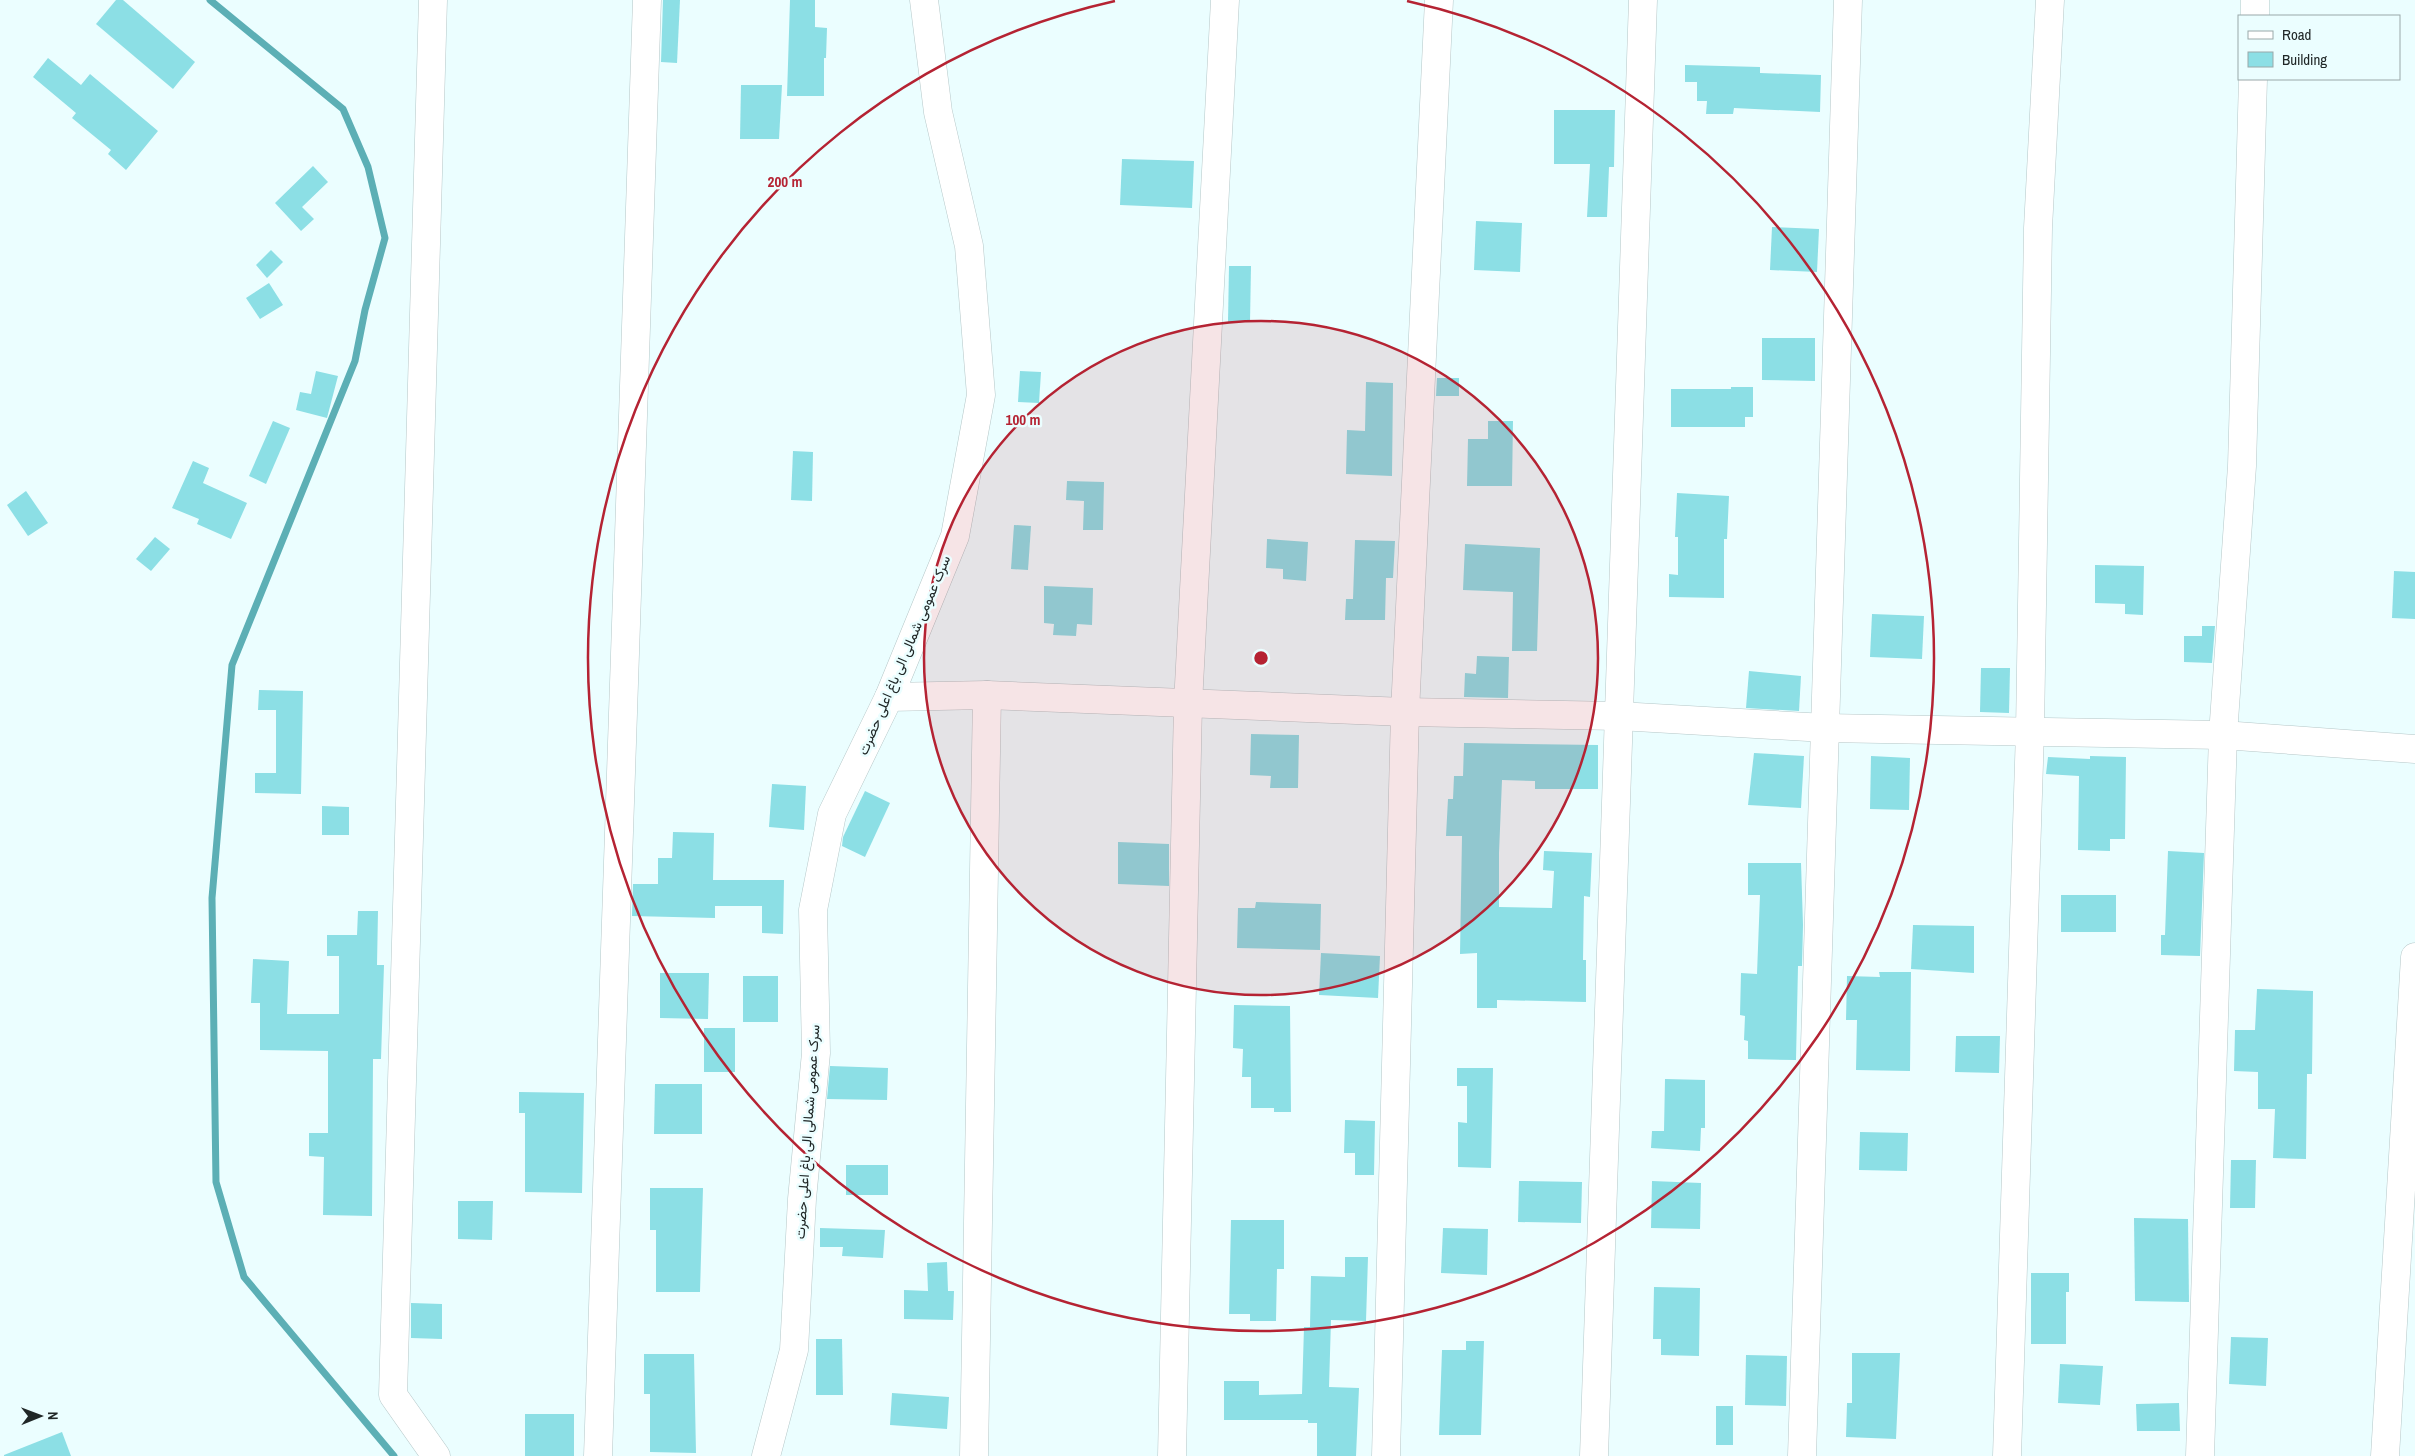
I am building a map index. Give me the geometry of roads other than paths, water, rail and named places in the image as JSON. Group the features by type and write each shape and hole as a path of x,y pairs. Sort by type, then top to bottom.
{"street":[{"path":"433,0 392,1396 436,1456"},
{"path":"598,1456 647,0"},
{"name":"سرک عمومی شمالی الی باغ اعلی حضرت","path":"766,1456 794,1350 802,1199 816,1052 813,910 832,814 889,697 955,536 981,395 969,246 938,112 924,0"},
{"path":"1172,1456 1188,704 1225,0"},
{"path":"1386,1456 1405,712 1439,0"},
{"path":"1594,1456 1643,0"},
{"path":"1802,1456 1848,0"},
{"path":"2006,1456 2030,731 2038,228 2050,0"},
{"path":"2255,0 2255,15"},
{"path":"2200,1456 2223,735 2242,466 2253,80"},
{"path":"889,697 987,695 1405,712 1619,716 1825,728 2223,735 2415,749"},
{"path":"974,1456 987,695"},
{"path":"2384,1456 2415,957"}],"waterway":[{"path":"210,0 343,109 368,167 385,238 365,310 355,361 232,665 212,898 216,1182 244,1277 394,1456"}]}
